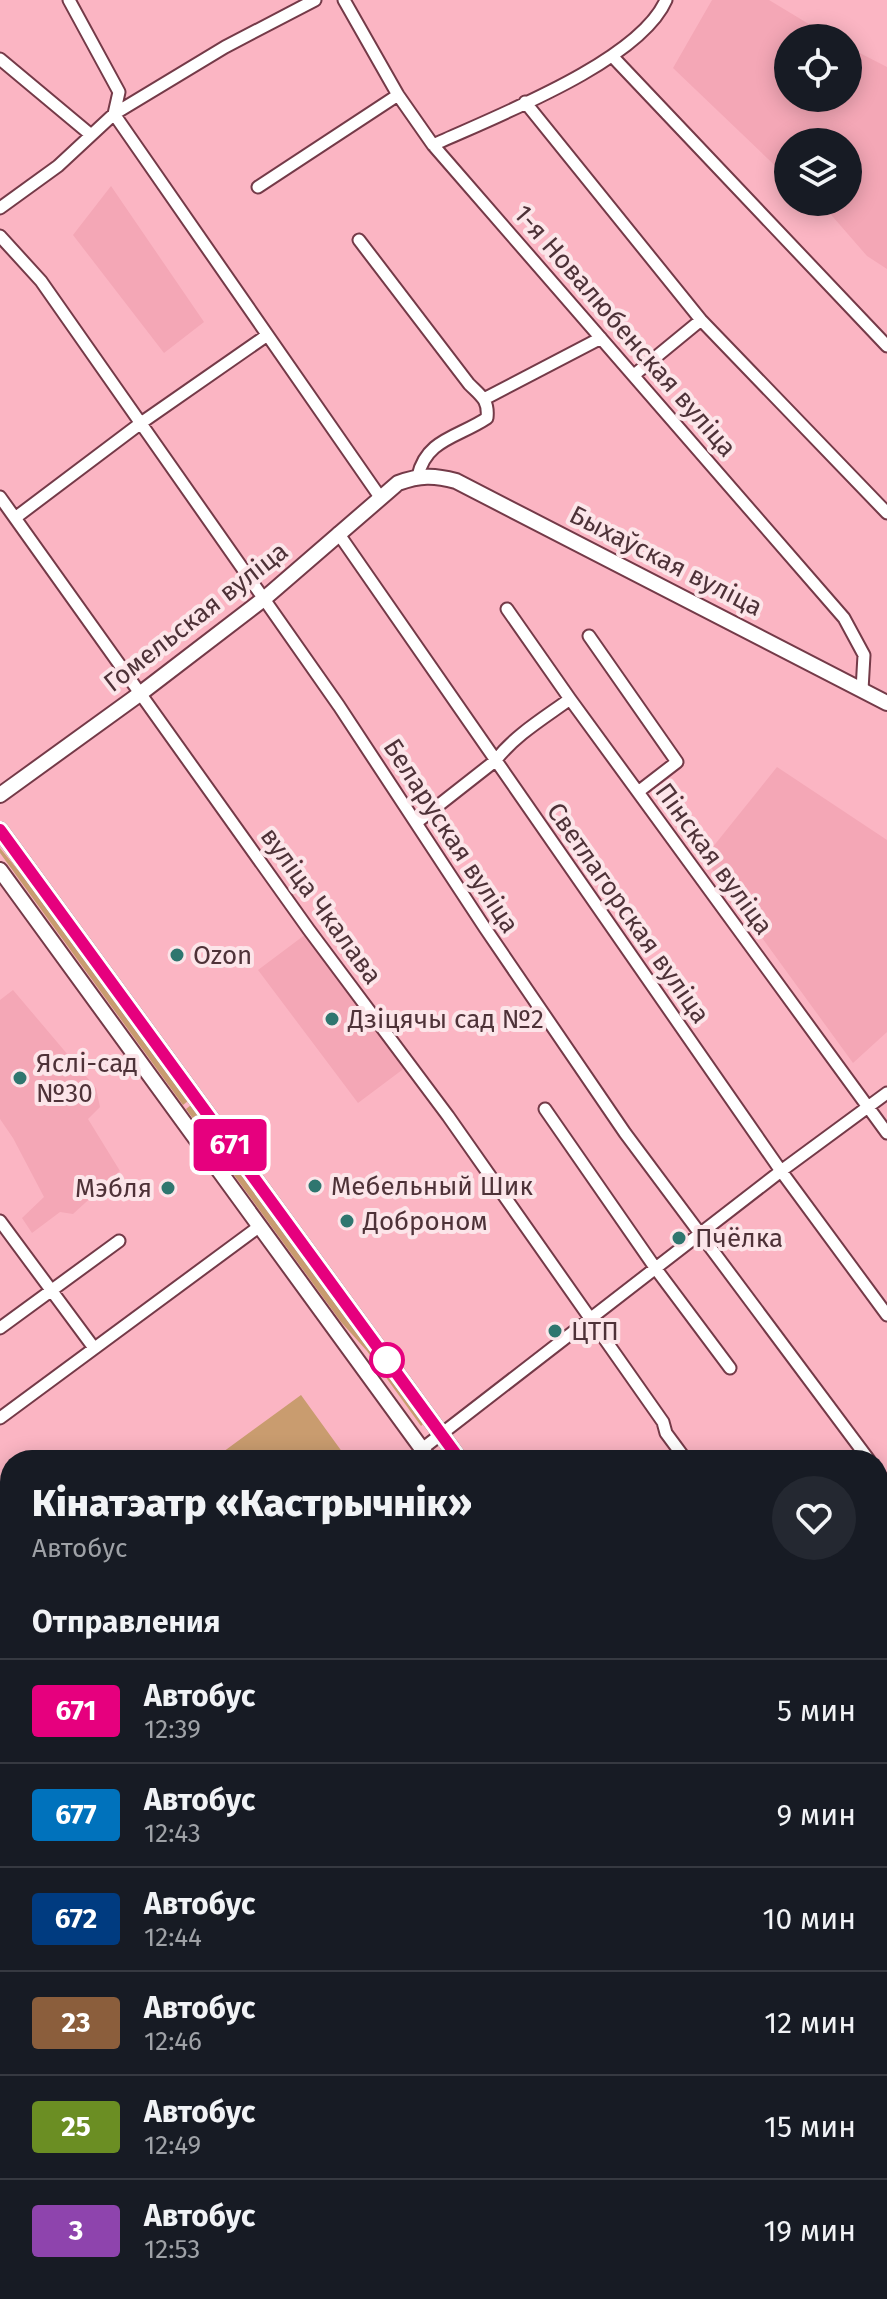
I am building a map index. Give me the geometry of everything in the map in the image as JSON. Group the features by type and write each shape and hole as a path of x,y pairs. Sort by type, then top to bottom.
{"main road":[{"name":"Быхаўская вуліца","path":"418,476 436,475 456,481 887,703"},
{"name":"Гомельская вуліца","path":"0,795 265,598 398,483 418,476"},
{"path":"0,830 453,1450"},
{"path":"0,870 423,1450"}],"street":[{"path":"69,0 119,92 114,114 380,497"},
{"path":"0,208 58,166 114,114 225,47 315,0"},
{"name":"1-я Новалюбенская вуліца","path":"344,0 398,95 433,145 844,618 864,655 862,690"},
{"path":"433,145 574,79 613,57 651,22 666,0"},
{"path":"613,57 887,346"},
{"path":"0,59 91,135"},
{"path":"258,187 398,95"},
{"path":"525,102 701,320 887,513"},
{"name":"Беларуская вуліца","path":"0,236 41,281 265,598 625,1133 862,1450"},
{"path":"359,240 469,384 486,398 489,407 487,418 432,448 421,459 418,476"},
{"path":"634,375 701,320"},
{"path":"15,518 141,423 266,336"},
{"path":"486,398 601,338"},
{"name":"вуліца Чкалава","path":"0,497 309,930 448,1116 663,1422 666,1433 679,1450"},
{"name":"Светлагорская вуліца","path":"338,533 781,1171 887,1315"},
{"name":"Пінская вуліца","path":"507,609 887,1133"},
{"path":"589,636 677,762 638,792"},
{"path":"416,823 495,761 526,731 570,699"},
{"path":"429,1450 441,1434 781,1171 887,1093"},
{"path":"545,1109 656,1269 730,1368"},
{"path":"0,1221 94,1348"},
{"path":"0,1418 260,1226"},
{"path":"0,1328 119,1241"}],"shaded area":[{"path":"712,0 769,0 809,24 774,24 774,112 862,112 862,54 887,67 887,269 867,256 832,216 862,216 862,128 774,128 774,165 673,68"},
{"path":"111,186 204,322 164,353 73,235"},
{"path":"777,767 887,840 887,1032 853,1063 704,858"},
{"path":"0,848 35,891 188,1101 183,1105 0,853"},
{"name":"Дзіцячы сад №2","path":"306,934 406,1067 358,1103 258,970"},
{"path":"13,990 96,1088 100,1107 88,1119 120,1171 73,1214 60,1212 32,1233 22,1218 44,1197 0,1119 0,1000"},
{"path":"191,1105 423,1424 421,1426 186,1109"},
{"path":"301,1395 341,1450 226,1450"}],"bus line":[{"name":"671","path":"0,830 453,1450"}],"place":[{"name":"Ozon","path":"177,955"},
{"name":"Дзіцячы сад №2","path":"332,1019"},
{"name":"Яслі-сад №30","path":"20,1078"},
{"name":"Мебельный Шик","path":"315,1186"},
{"name":"Мэбля","path":"168,1188"},
{"name":"Доброном","path":"347,1221"},
{"name":"Пчёлка","path":"679,1238"},
{"name":"ЦТП","path":"555,1331"}]}
